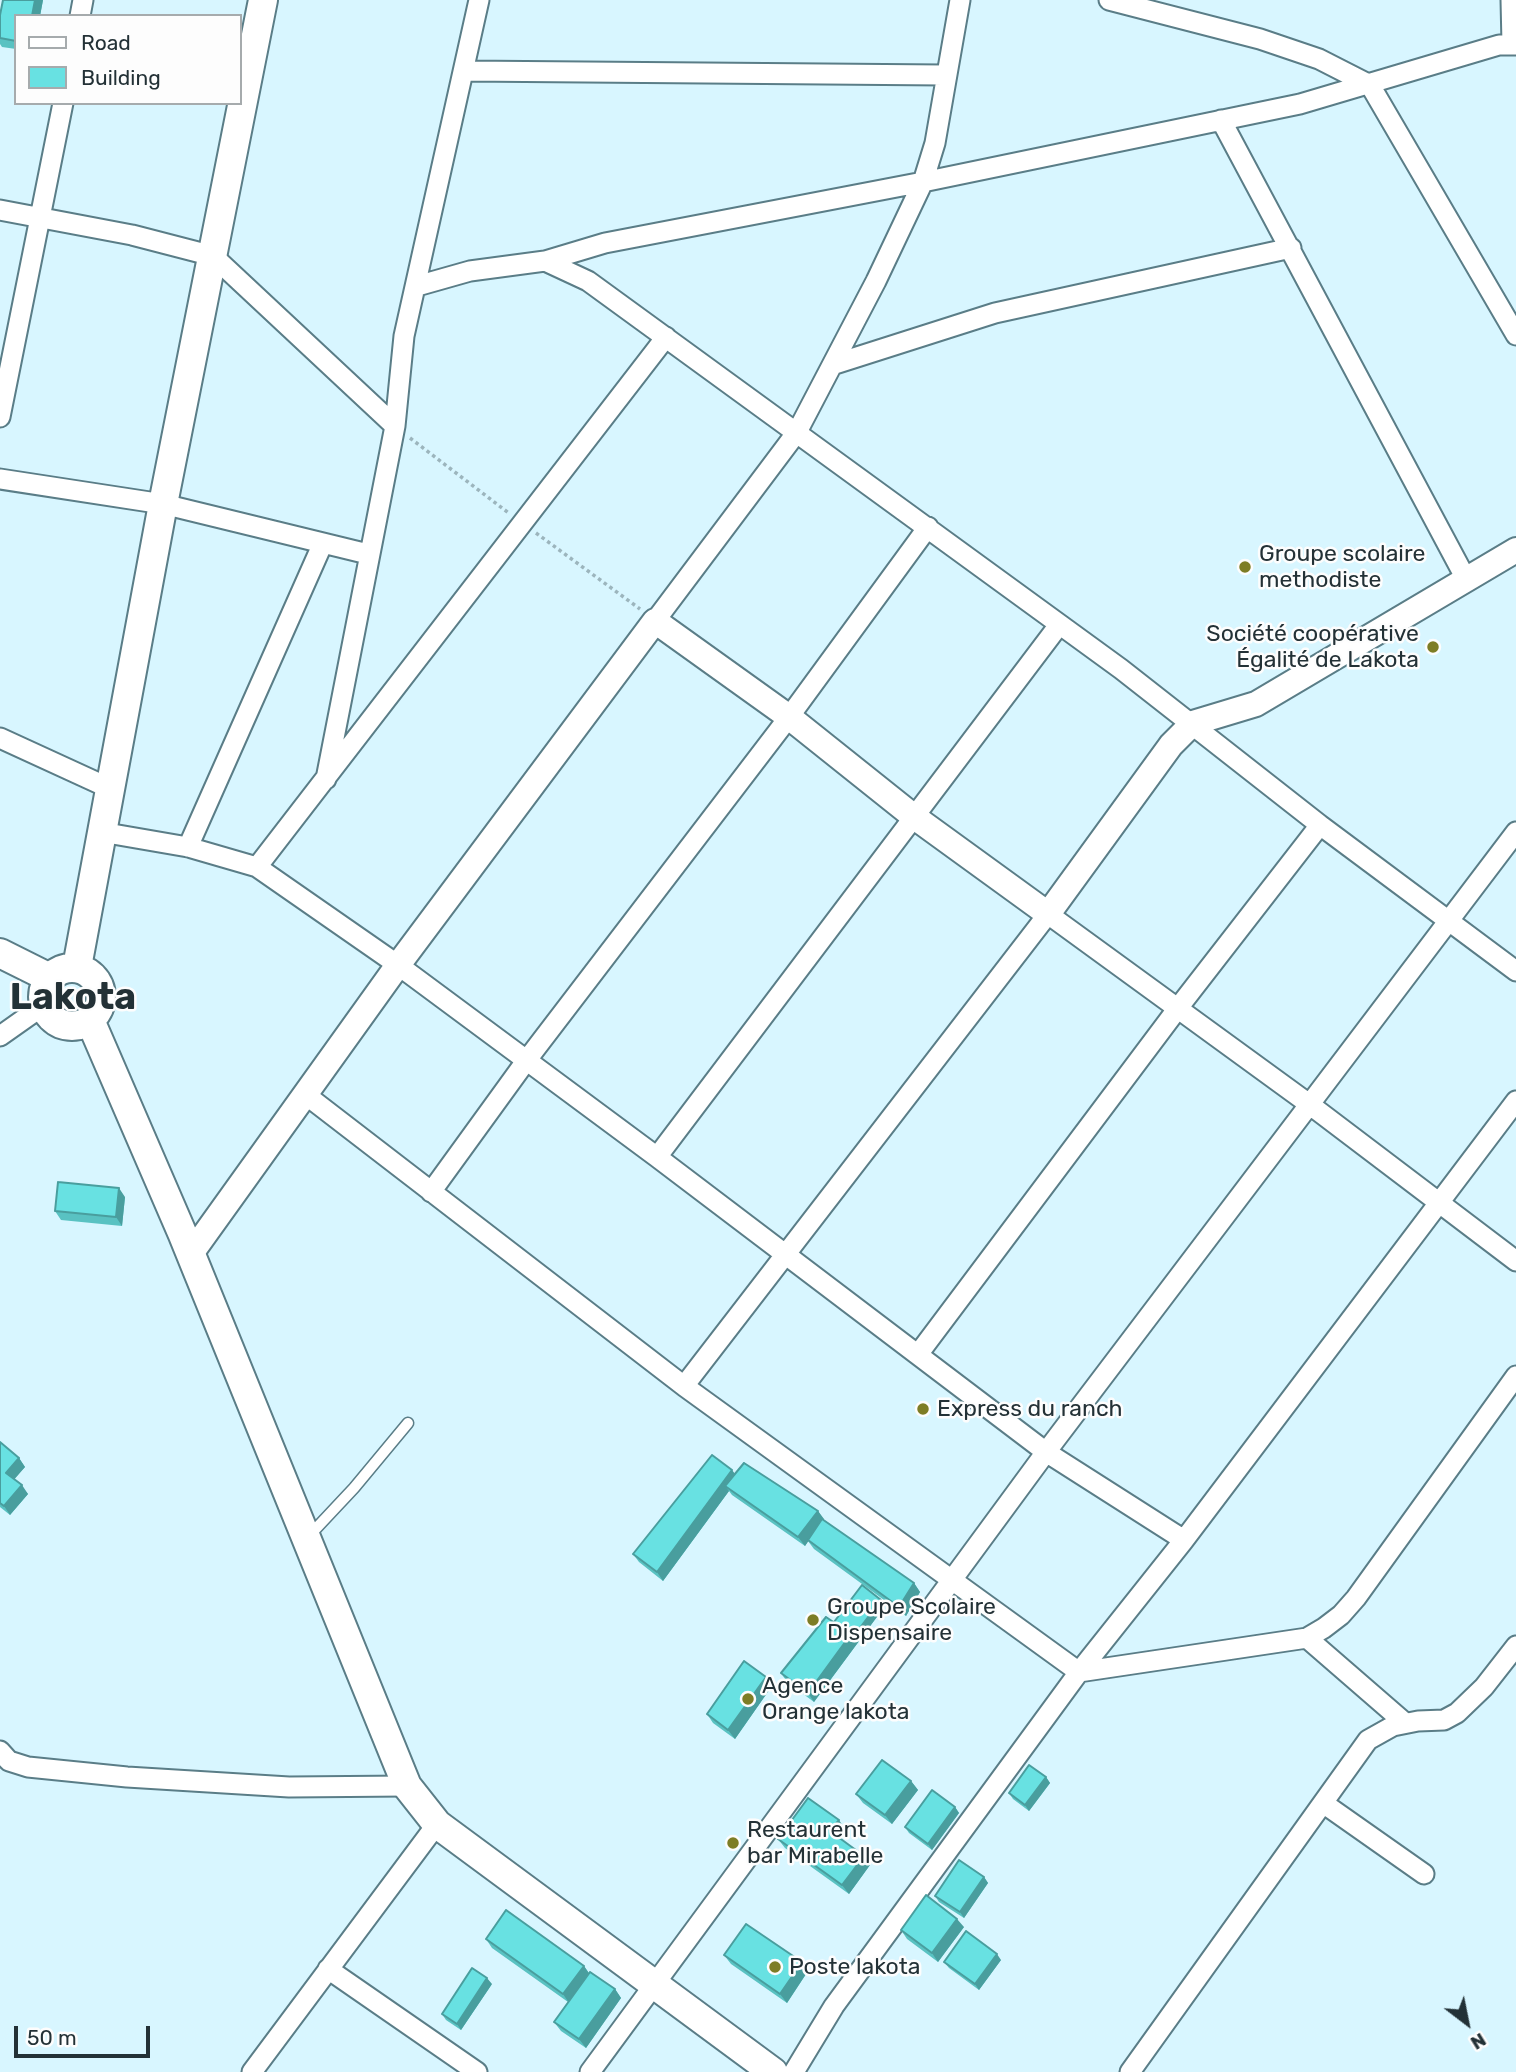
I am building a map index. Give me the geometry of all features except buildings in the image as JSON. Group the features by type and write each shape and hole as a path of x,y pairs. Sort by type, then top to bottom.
{"main road":[{"path":"242,104 262,0"},
{"path":"77,967 163,504 242,105"},
{"path":"0,953 50,978"},
{"path":"77,967 92,975 101,989 100,1006 90,1020 75,1026 66,1026 52,1019 44,1005 43,991 50,978 58,971 77,967"},
{"path":"90,1020 190,1255 407,1786 437,1824 772,2072"}],"street":[{"path":"326,779 395,426 404,336 479,0"},
{"path":"190,1255 398,965 797,432 835,364 923,182 935,143 944,75 960,0"},
{"path":"1109,0 1260,39 1319,59 1370,85 1516,335"},
{"path":"417,286 470,271 545,261 642,236 923,182 1221,120 1370,85 1499,45 1514,45 1511,0"},
{"path":"465,71 944,75"},
{"path":"0,417 63,105"},
{"path":"1221,120 1466,579"},
{"path":"0,210 42,215 213,256 395,426"},
{"path":"835,364 995,313 1291,248"},
{"path":"545,261 588,281 928,527 1193,723 1320,825 1516,971"},
{"path":"257,867 666,337"},
{"path":"0,479 163,504 368,554"},
{"path":"431,1192 526,1061 789,717 928,527"},
{"path":"188,847 323,543"},
{"path":"684,1386 1048,914 1171,745 1193,723 1256,704 1516,550"},
{"path":"655,621 789,717 913,816 1309,1104 1516,1261"},
{"path":"657,1157 1059,625"},
{"path":"0,738 109,788"},
{"path":"919,1353 1178,1008 1320,825"},
{"path":"101,832 188,847 257,867 398,965 657,1157 919,1353 1046,1452 1184,1539"},
{"path":"590,2072 1046,1452 1148,1321 1516,832"},
{"path":"0,1036 44,1005"},
{"path":"306,1095 684,1386 1079,1672 1307,1637 1341,1615 1516,1376"},
{"path":"794,2072 834,2006 1079,1672 1184,1539 1516,1101"},
{"path":"1307,1637 1405,1723"},
{"path":"1130,2072 1368,1740 1405,1723 1432,1722 1457,1713 1484,1687 1516,1646"},
{"path":"0,1751 9,1761 29,1767 127,1777 289,1787 407,1786"},
{"path":"1323,1802 1424,1874"},
{"path":"253,2072 437,1824"},
{"path":"328,1969 477,2072"}],"lane":[{"path":"305,1540 408,1423"}],"place":[{"name":"Groupe scolaire methodiste","path":"1245,567"},
{"name":"Société coopérative Égalité de Lakota","path":"1433,647"},
{"name":"Express du ranch","path":"923,1409"},
{"name":"Groupe Scolaire Dispensaire","path":"813,1620"},
{"name":"Agence Orange lakota","path":"748,1699"},
{"name":"Restaurent bar Mirabelle","path":"733,1843"},
{"name":"Poste lakota","path":"775,1967"}],"district":[{"name":"Lakota","path":"73,998"}]}
